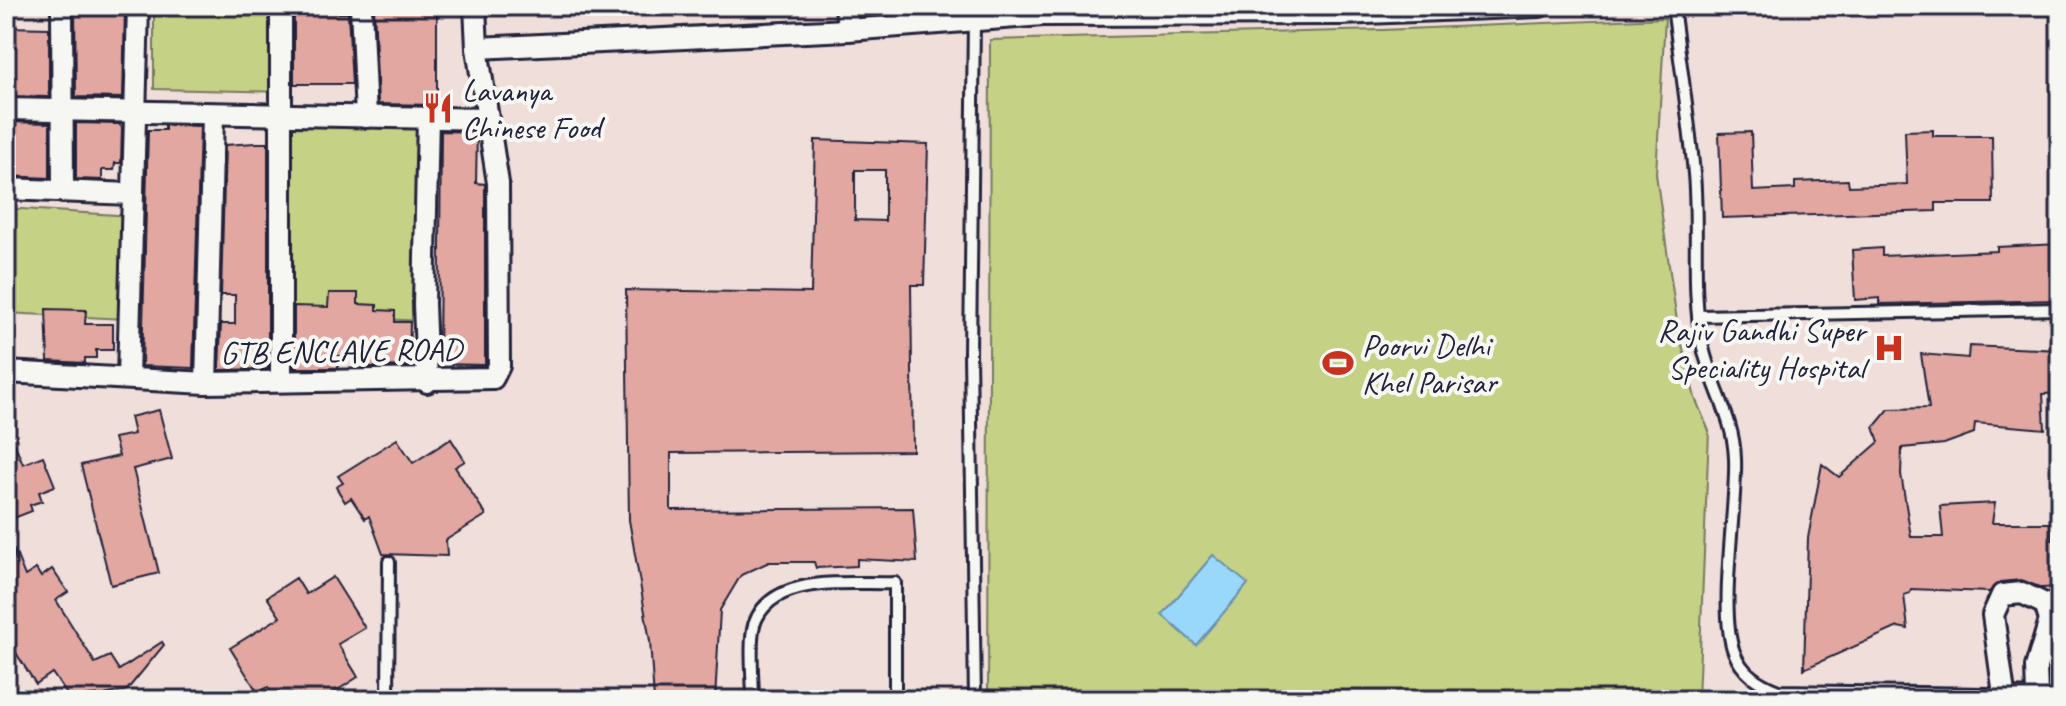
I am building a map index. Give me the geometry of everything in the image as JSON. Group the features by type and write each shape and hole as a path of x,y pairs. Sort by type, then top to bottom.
{"street":[{"path":"62,6 63,192"},
{"path":"128,378 138,6"},
{"path":"281,6 281,381"},
{"path":"361,6 366,117"},
{"name":"GTB ENCLAVE ROAD","path":"6,372 206,383 489,379 499,366 498,183 477,48 475,6"},
{"path":"846,6 848,30"},
{"path":"477,48 848,30 974,21 1043,11 1540,6"},
{"path":"6,109 488,119"},
{"path":"206,383 213,115"},
{"path":"427,382 424,304 428,117"},
{"path":"6,189 132,194"},
{"path":"2004,694 1993,615 2002,595 2022,593 2045,604 2050,620 2036,667 2037,695"}],"lane":[{"path":"1673,6 1694,175 1698,316 1702,345 1732,426 1735,461 1730,621 1734,651 1745,671 1758,682 1778,691 1855,696 2060,695"},
{"path":"974,21 970,353 975,700"},
{"path":"1698,316 2060,309"},
{"path":"388,700 389,562"},
{"path":"753,700 754,625 770,601 795,588 895,583 895,700"}],"green space":[{"path":"154,6 287,6 288,92 154,89"},
{"name":"Poorvi Delhi Khel Parisar","path":"1665,18 1656,174 1678,328 1695,398 1709,431 1698,700 988,700 990,40 1382,30"},
{"path":"290,122 432,123 426,321 285,315"},
{"path":"6,208 132,216 125,319 6,313"}],"water":[{"path":"1213,555 1248,584 1196,645 1162,615"}],"building":[{"path":"75,6 125,6 123,98 76,97"},
{"path":"294,6 323,6 323,13 348,13 352,84 294,84"},
{"path":"374,6 424,6 424,13 437,13 437,105 378,104"},
{"path":"6,27 49,28 49,97 6,96"},
{"path":"6,122 50,123 50,178 6,176"},
{"path":"76,123 119,124 122,128 121,163 115,163 114,170 102,170 102,180 76,179"},
{"path":"165,125 200,126 193,368 142,366 148,130 165,130"},
{"path":"1933,130 1933,136 1992,136 1993,203 1936,203 1936,211 1722,218 1719,133 1751,132 1753,191 1795,189 1795,182 1848,180 1849,186 1907,184 1905,131"},
{"path":"441,131 477,132 476,183 485,184 485,365 439,364"},
{"path":"815,140 928,144 924,285 911,285 913,451 671,453 671,510 913,508 917,562 857,559 857,566 816,568 814,562 769,562 741,575 720,610 715,700 654,700 650,641 629,520 626,290 811,293","holes":["855,170 885,170 885,221 855,220"]},
{"path":"268,143 268,369 219,370 221,324 235,324 235,295 221,295 225,145"},
{"path":"2060,244 2060,300 1880,304 1880,298 1855,300 1852,250 1882,248 1882,256 1997,251 1997,247"},
{"path":"329,293 358,293 358,304 377,305 377,310 395,311 395,322 410,322 409,366 369,367 369,357 338,356 338,368 294,368 294,306 328,307"},
{"path":"46,309 86,310 85,324 113,324 113,350 96,350 96,358 85,358 85,363 48,361"},
{"path":"1969,346 2060,350 2060,393 2043,394 2045,429 1975,423 1974,433 1944,444 1902,448 1901,474 1911,537 1943,537 1940,506 1995,503 1992,523 2052,523 2052,540 2060,540 2060,587 2042,588 2021,580 2000,582 1989,592 1911,589 1904,595 1908,629 1898,627 1804,669 1808,538 1822,464 1839,477 1879,442 1874,427 1889,409 1929,408 1921,354 1968,358"},
{"path":"159,410 172,459 133,469 159,573 111,585 81,465 119,456 114,438 134,434 130,417"},
{"path":"6,423 23,464 43,456 55,486 39,492 42,501 30,505 32,511 6,521"},
{"path":"397,439 413,463 451,439 465,461 455,467 486,515 446,540 447,556 383,554 369,516 365,519 351,498 345,502 336,487 343,483 338,476"},
{"path":"15,551 25,576 36,569 41,577 52,569 68,592 56,600 95,663 110,656 119,670 162,642 164,645 127,690 69,697 52,673 36,684 16,653 6,660 6,598"},
{"path":"333,577 365,628 338,644 358,677 322,700 284,700 278,691 273,694 268,687 258,693 230,648 280,617 267,597 296,578 306,594"}],"place":[{"name":"Lavanya Chinese Food","path":"438,108"},
{"name":"Rajiv Gandhi Super Speciality Hospital","path":"1889,348"},
{"name":"Poorvi Delhi Khel Parisar","path":"1338,363"}]}
